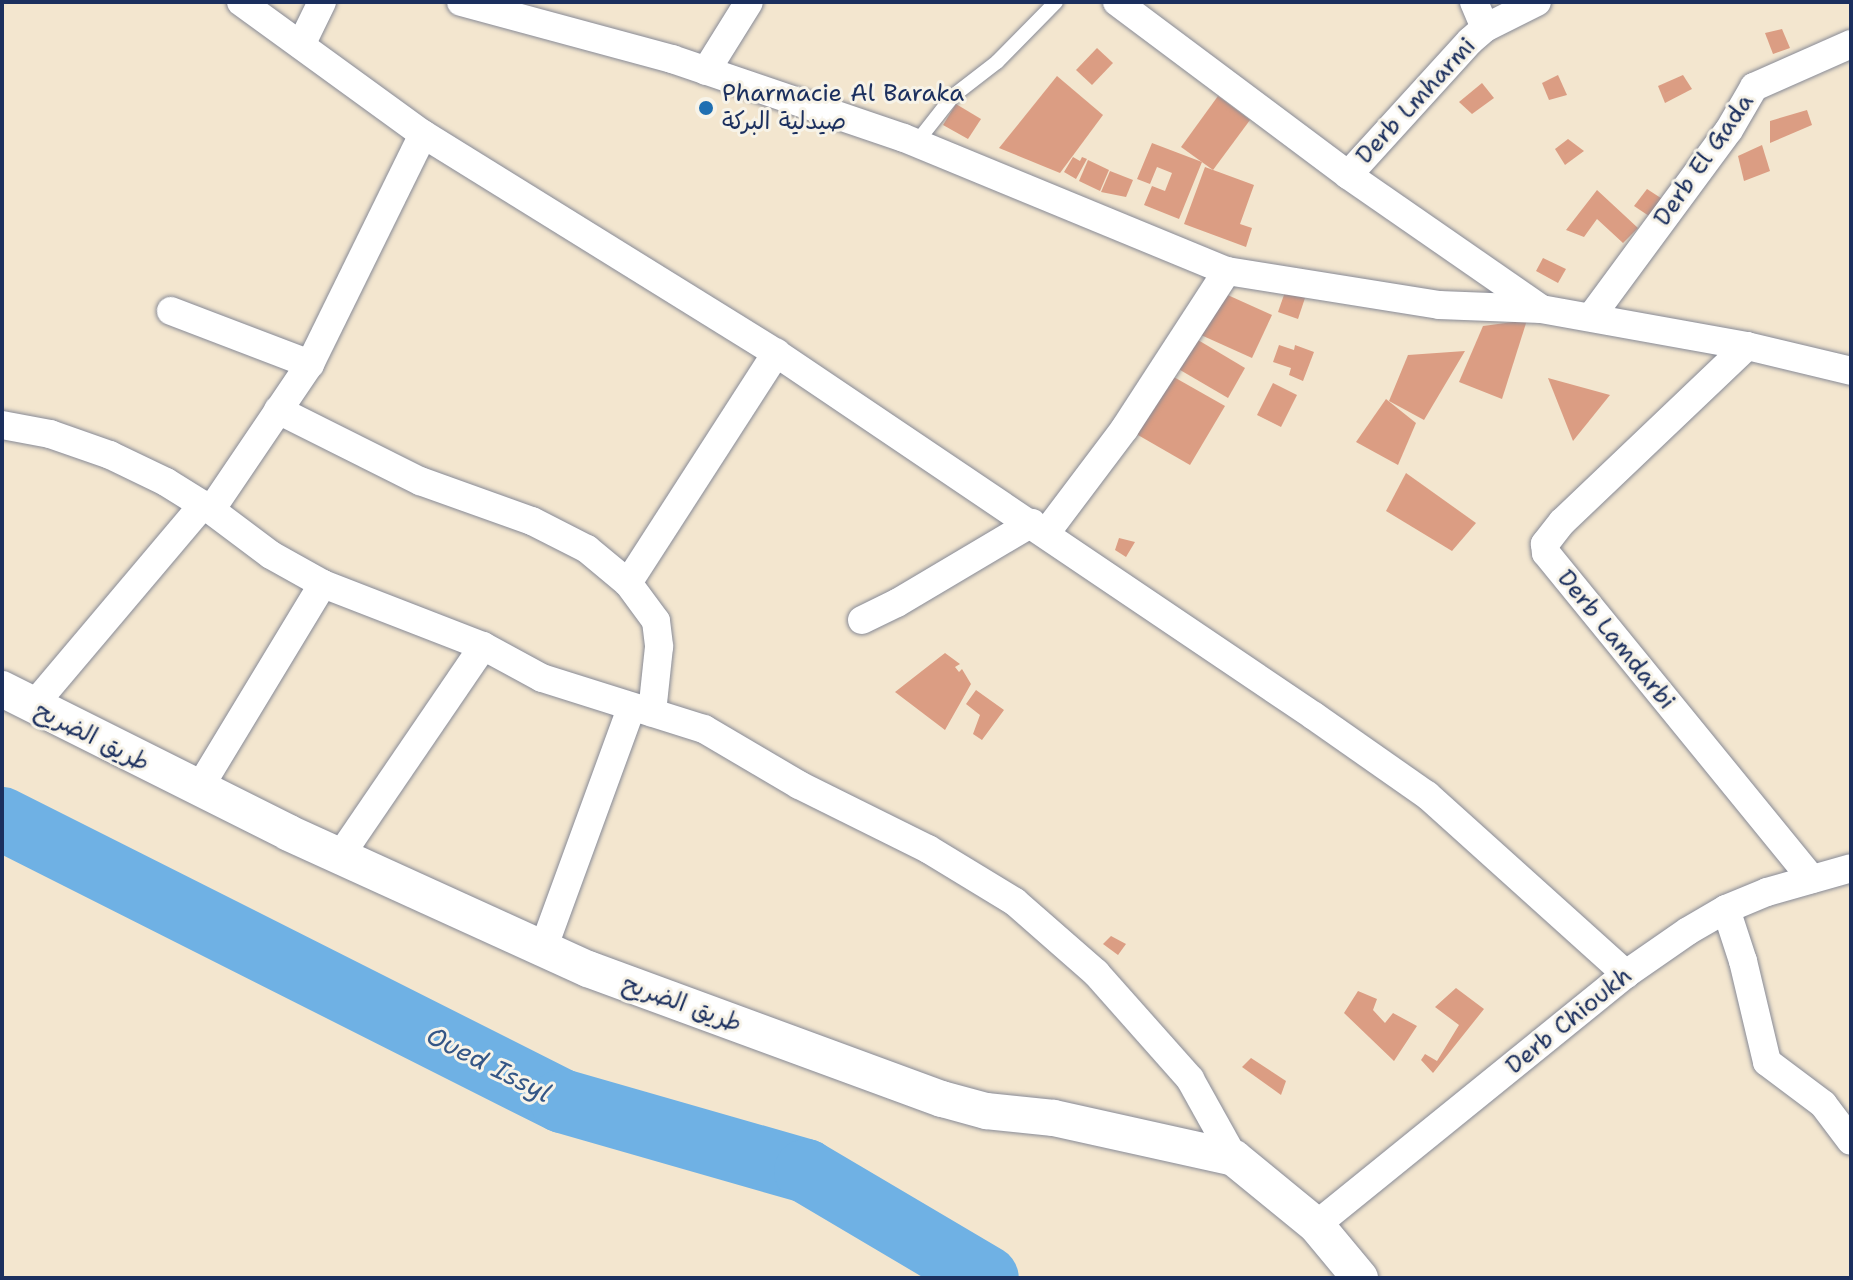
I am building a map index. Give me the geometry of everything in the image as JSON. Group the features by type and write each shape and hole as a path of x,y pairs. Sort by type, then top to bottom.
{"street":[{"path":"241,2 423,134 776,353 1039,528 1427,795 1626,974"},
{"path":"301,45 322,2"},
{"path":"461,2 706,71 916,143 1227,271 1439,305 1541,309 1591,317 1747,346 1851,371"},
{"path":"706,71 749,2"},
{"path":"1117,2 1348,175 1541,309"},
{"name":"Derb Lmharmi","path":"1474,2 1485,28"},
{"name":"Derb Lmharmi","path":"1348,175 1485,28 1537,2"},
{"name":"Derb El Gada","path":"1591,317 1729,130 1754,87 1851,44"},
{"path":"17,698 207,507 278,410 310,364 423,134"},
{"path":"862,620 1039,528 1125,428 1227,271"},
{"path":"171,311 310,364"},
{"name":"Derb Lamdarbi","path":"1747,346 1562,522 1545,544 1546,553 1812,879"},
{"path":"628,583 776,353"},
{"path":"278,410 420,481 532,521 587,549 628,583 656,621 659,647 642,711 543,949"},
{"path":"2,425 50,434 110,455 166,482 207,507 271,555 323,584 483,646 542,678 704,729 799,785 928,849 1015,902 1096,973 1190,1079 1234,1158"},
{"path":"198,790 323,584"},
{"path":"340,856 483,646"},
{"name":"طريق الضريح","path":"17,698 198,790 588,969 942,1099 986,1111 1054,1118 1234,1158 1316,1225 1360,1278"},
{"name":"Derb Chioukh","path":"1316,1225 1626,974 1726,909 1851,868"},
{"path":"1726,909 1743,961 1767,1062 1823,1104 1851,1141"}],"lane":[{"path":"916,143 953,96 997,62 1056,2"}],"building":[{"path":"1782,29 1790,48 1773,54 1765,33"},
{"path":"1097,48 1113,63 1092,85 1076,70"},
{"path":"1558,75 1567,95 1549,100 1542,83"},
{"path":"1683,75 1692,89 1665,103 1658,86"},
{"path":"1057,76 1103,115 1060,173 999,148"},
{"path":"1482,83 1494,98 1472,114 1459,102"},
{"path":"1218,96 1250,120 1213,170 1181,147"},
{"path":"956,104 981,119 968,139 943,125"},
{"path":"1807,110 1812,125 1770,143 1770,121"},
{"path":"1568,139 1584,151 1565,165 1555,149"},
{"path":"1152,143 1202,162 1179,219 1144,205 1152,186 1165,191 1172,173 1157,167 1150,184 1137,179"},
{"path":"1762,145 1770,171 1744,181 1738,156"},
{"path":"1073,157 1080,161 1082,157 1087,159 1076,179 1064,172"},
{"path":"1088,160 1109,170 1100,191 1079,181"},
{"path":"1205,167 1254,185 1240,224 1252,228 1246,247 1184,224"},
{"path":"1110,171 1133,180 1126,197 1101,192"},
{"path":"1647,189 1667,202 1655,220 1634,206"},
{"path":"1597,190 1638,228 1623,243 1597,219 1584,237 1566,230"},
{"path":"1543,258 1566,269 1558,283 1536,271"},
{"path":"1221,292 1272,315 1252,358 1201,335"},
{"path":"1285,292 1305,298 1298,319 1278,312"},
{"path":"1527,320 1502,399 1459,382 1483,326"},
{"path":"1193,337 1245,368 1228,398 1175,367"},
{"path":"1279,345 1294,350 1295,345 1314,352 1303,381 1289,375 1291,368 1273,362"},
{"path":"1465,351 1424,420 1389,401 1408,355"},
{"path":"1165,372 1225,406 1190,465 1131,431"},
{"path":"1548,378 1610,395 1573,441"},
{"path":"1273,383 1297,395 1281,427 1257,415"},
{"path":"1386,399 1416,423 1398,465 1356,442"},
{"path":"1406,473 1476,523 1452,551 1386,511"},
{"path":"1119,538 1135,542 1126,557 1115,550"},
{"path":"945,653 960,664 955,667 959,672 962,669 971,684 945,730 895,692"},
{"path":"976,690 1004,710 982,740 973,734 980,715 966,704"},
{"path":"1111,936 1126,944 1118,955 1103,944"},
{"path":"1456,988 1484,1009 1433,1073 1421,1060 1425,1054 1437,1061 1459,1025 1435,1007"},
{"path":"1358,991 1377,999 1373,1010 1385,1023 1393,1013 1417,1026 1394,1061 1344,1013"},
{"path":"1251,1058 1286,1081 1281,1095 1242,1067"}],"waterway":[{"name":"Oued Issyl","path":"2,819 562,1101 806,1171 987,1278"}],"place":[{"name":"Pharmacie Al Baraka صيدلية البركة","path":"706,108"}]}
